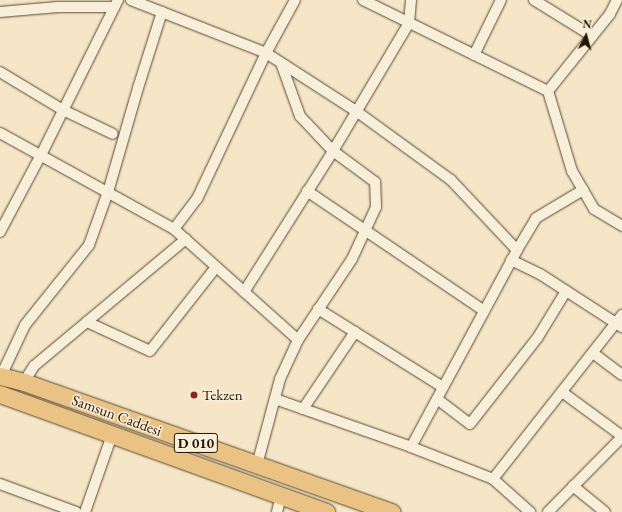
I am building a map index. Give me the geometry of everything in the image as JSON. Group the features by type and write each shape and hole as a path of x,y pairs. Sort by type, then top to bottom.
{"highway":[{"name":"Samsun Caddesi","path":"1,376 24,382 392,512"},
{"name":"Samsun Caddesi","path":"0,394 112,435 279,504 326,512"}],"street":[{"path":"131,0 266,53 356,111 451,180 517,250"},
{"path":"174,229 197,199 266,53 295,0"},
{"path":"363,0 548,91 572,171 594,209 622,226"},
{"path":"244,292 333,151 409,23 411,0"},
{"path":"474,55 501,0"},
{"path":"534,0 592,36"},
{"path":"550,10 555,0"},
{"path":"548,91 610,14 617,0"},
{"path":"0,12 116,4 41,155 0,232"},
{"path":"1,376 25,325 89,245 108,192 162,12"},
{"path":"257,465 280,379 298,340 352,259 376,208 375,182 333,151 300,116 281,63"},
{"path":"0,72 63,110 113,134"},
{"path":"0,132 174,229 298,340"},
{"path":"411,447 511,260 536,218 583,190"},
{"path":"307,191 365,232 484,311"},
{"path":"24,382 34,366 186,239"},
{"path":"493,478 593,353 620,322 566,291 540,274 511,260"},
{"path":"87,322 150,351 216,267"},
{"path":"437,399 470,424 538,337 566,291"},
{"path":"318,309 443,387"},
{"path":"303,409 355,332"},
{"path":"593,353 622,375"},
{"path":"548,512 622,437 562,392"},
{"path":"275,399 411,447 493,478 530,512"},
{"path":"85,512 112,435"},
{"path":"0,484 76,512"},
{"path":"573,486 605,512"}],"place":[{"name":"Tekzen","path":"194,395"}]}
